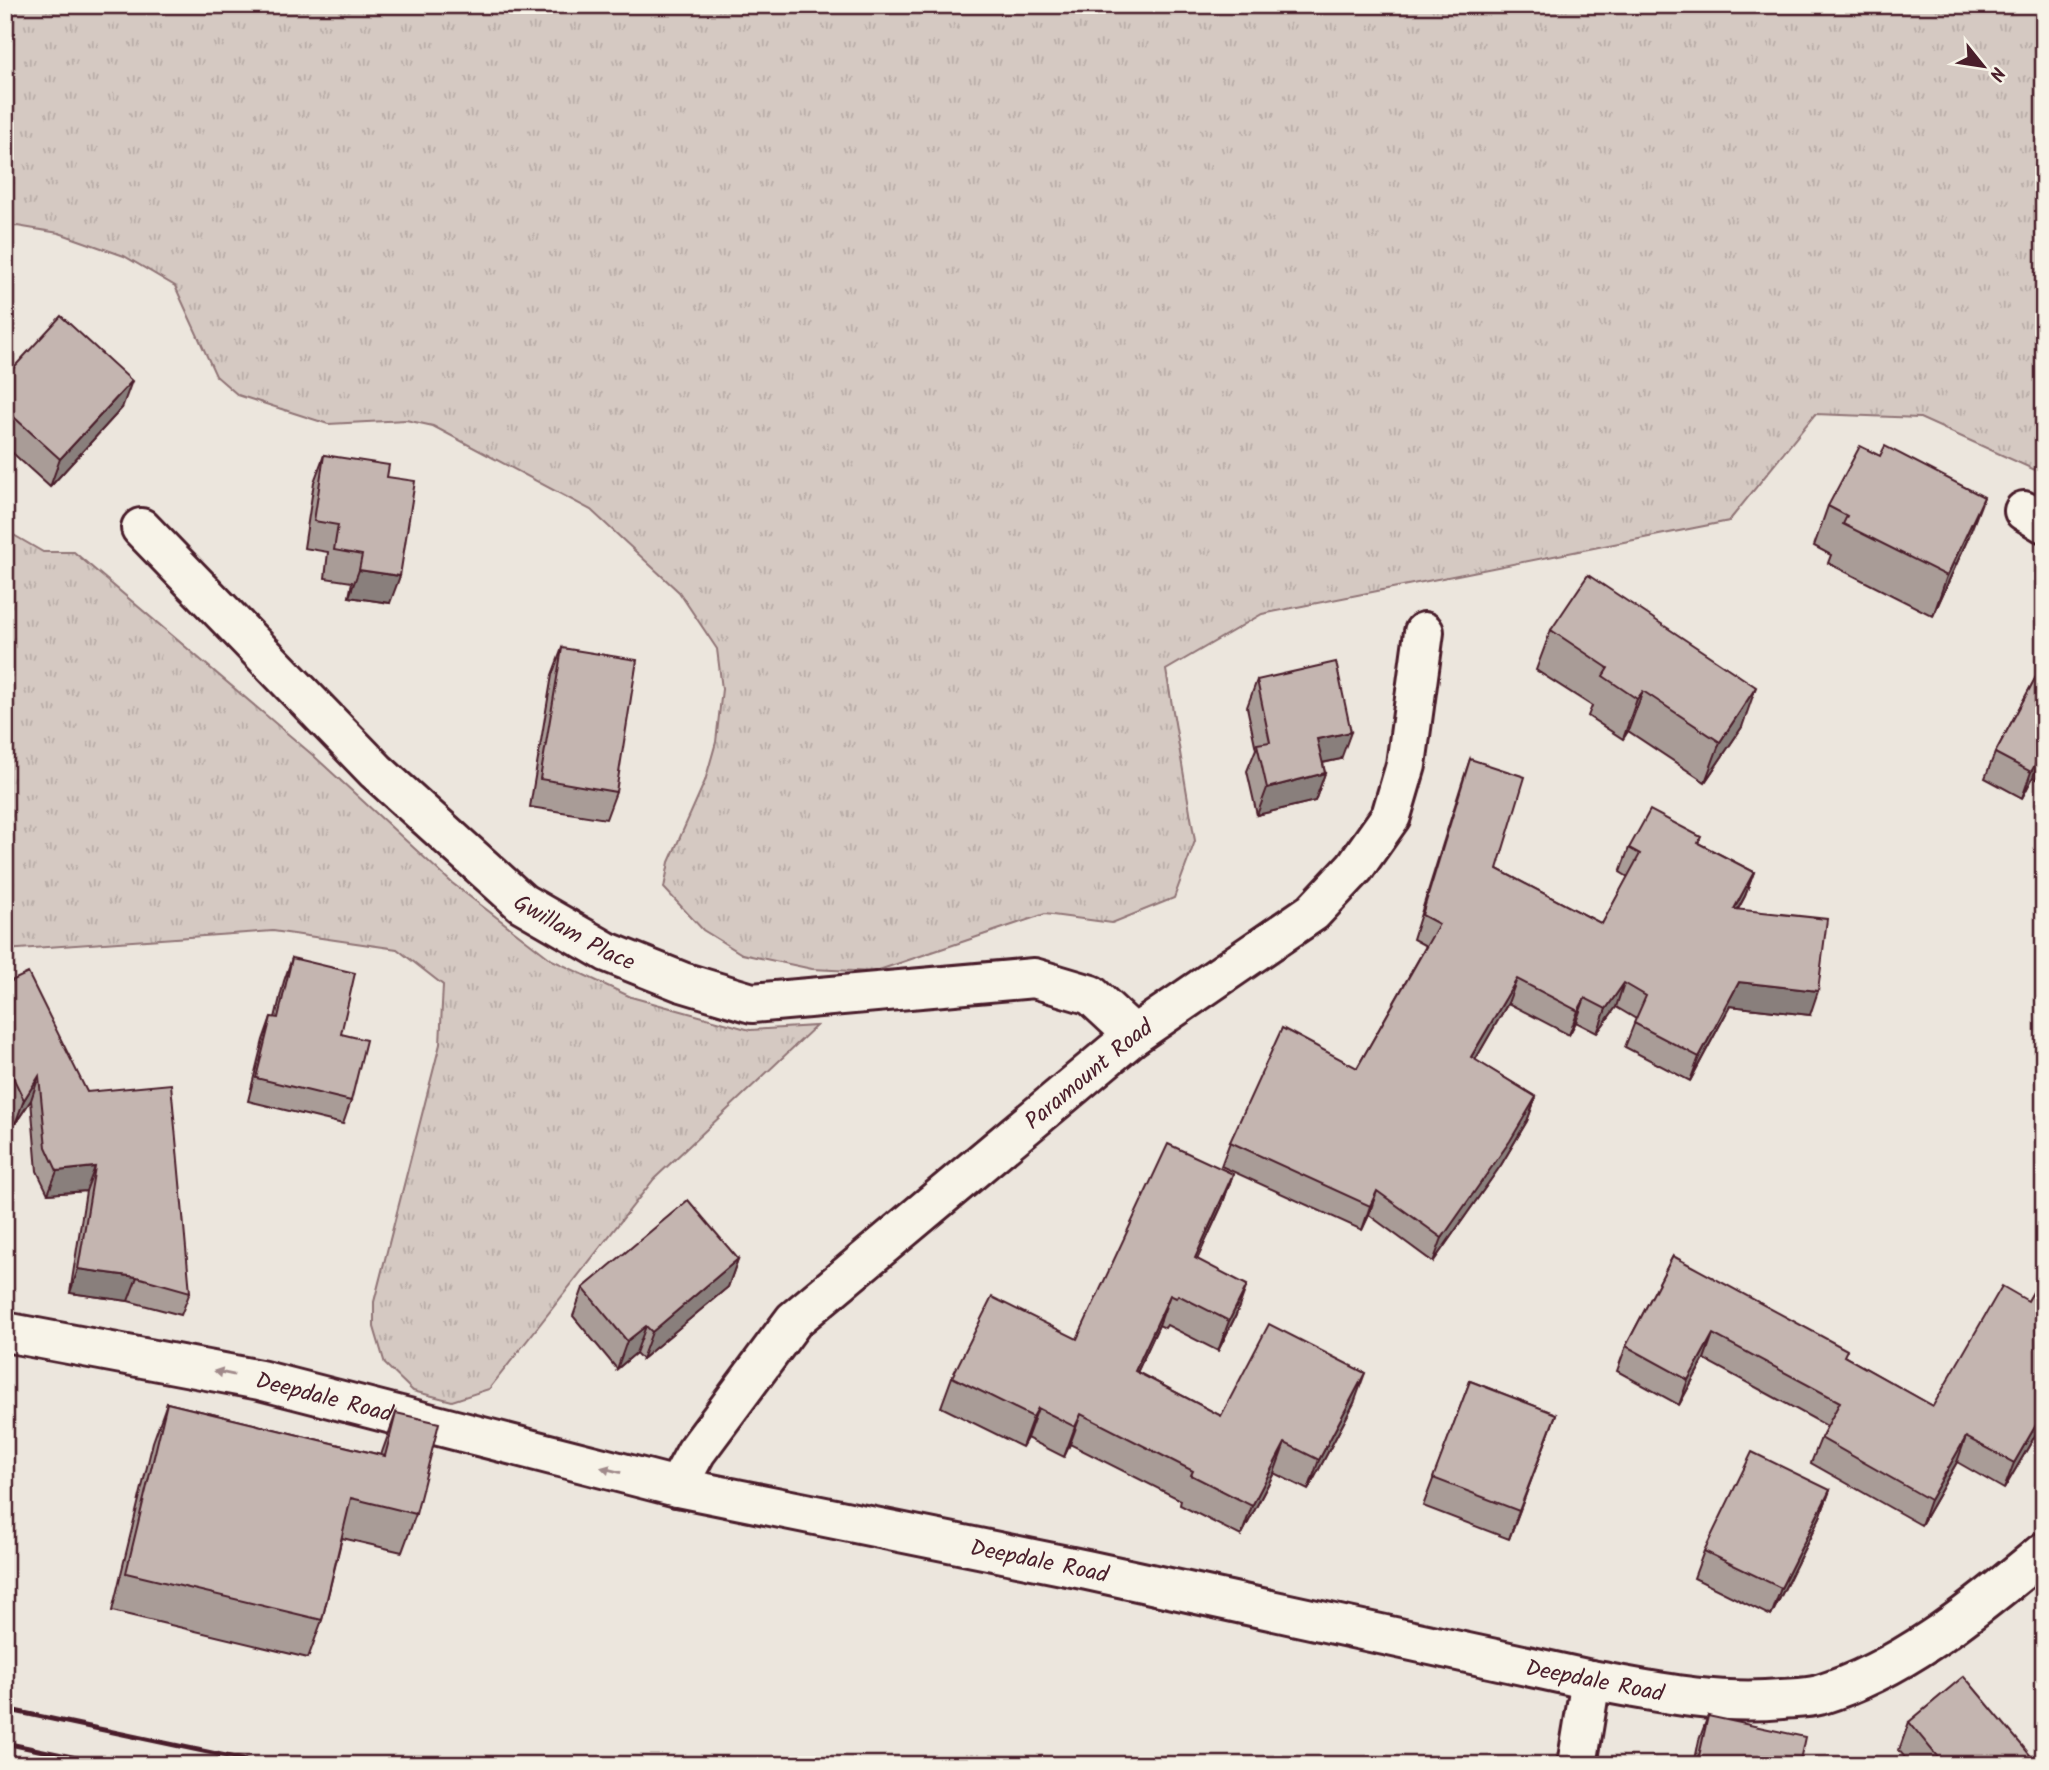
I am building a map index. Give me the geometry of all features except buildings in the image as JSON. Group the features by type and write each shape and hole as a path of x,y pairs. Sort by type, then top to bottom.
{"street":[{"name":"Gwillam Place","path":"141,528 376,771 522,903 607,952 682,982 752,1003 1034,978 1091,995 1134,1035"},
{"name":"Paramount Road","path":"677,1487 696,1452 794,1320 1134,1035 1313,912 1355,867 1391,816 1406,765 1424,632"},
{"name":"Deepdale Road","path":"5,1332 260,1380 677,1487 1087,1570 1591,1680 1702,1701 1755,1701 1818,1696 1881,1669 1966,1617 2044,1552"},
{"path":"1577,1765 1591,1680"}],"green space":[{"path":"5,5 2044,5 2044,474 1920,418 1815,414 1729,521 1262,614 1166,670 1195,841 1174,898 1112,923 1045,914 873,972 812,969 742,954 703,930 664,888 669,862 705,781 716,742 722,689 717,649 679,592 591,510 433,426 406,420 328,424 238,395 216,376 175,286 124,256 59,233 17,226 5,227"},
{"path":"5,530 43,552 74,552 315,757 452,883 552,960 631,997 750,1030 816,1026 654,1179 489,1389 452,1401 413,1391 385,1364 374,1327 374,1302 440,1044 443,985 397,949 273,931 5,950"}],"railway":[{"path":"5,1709 269,1765"},
{"path":"5,1743 110,1765"}]}
